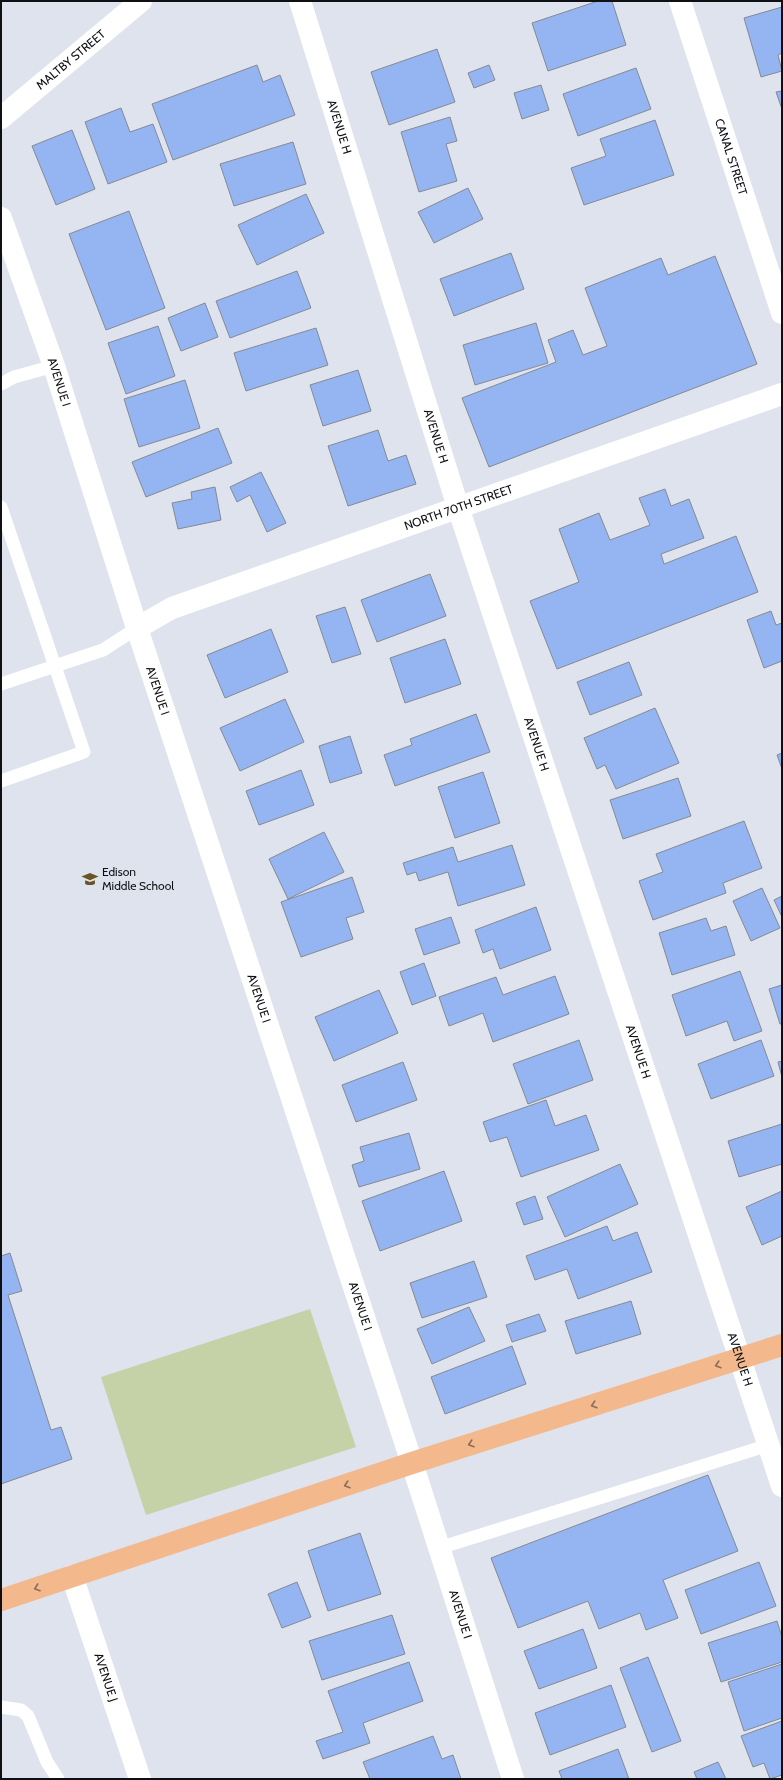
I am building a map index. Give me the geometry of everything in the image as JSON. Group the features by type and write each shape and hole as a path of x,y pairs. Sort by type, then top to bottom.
{"main road":[{"path":"1,1600 412,1463 782,1345"}],"street":[{"name":"MALTBY STREET","path":"1,118 141,1"},
{"name":"AVENUE H","path":"300,1 458,508 782,1486"},
{"name":"CANAL STREET","path":"680,1 782,313"},
{"name":"AVENUE I","path":"1,218 54,366 137,628 412,1463 513,1779"},
{"name":"NORTH 70TH STREET","path":"137,628 172,608 782,394"},
{"name":"AVENUE J","path":"72,1576 140,1779"}],"lane":[{"path":"1,384 14,377 54,366"},
{"path":"1,507 84,752 1,781"},
{"path":"1,684 103,650 137,628"},
{"path":"439,1548 769,1445"},
{"path":"1,1707 21,1710 28,1716 47,1762 58,1779"}],"green space":[{"path":"310,1309 356,1447 146,1515 101,1377"}],"building":[{"path":"598,1 612,1 626,45 548,71 532,23"},
{"path":"782,7 782,53 778,55 782,71 761,77 744,18"},
{"path":"437,49 455,102 389,125 371,72"},
{"path":"257,65 263,82 280,75 295,115 173,160 152,104"},
{"path":"489,65 495,80 474,88 468,73"},
{"path":"636,68 651,109 578,136 563,94"},
{"path":"541,85 549,110 522,119 514,93"},
{"path":"782,91 782,109 776,92"},
{"path":"121,108 130,132 153,124 167,162 108,184 85,122"},
{"path":"450,117 457,141 446,144 457,181 419,192 401,132"},
{"path":"655,120 674,175 584,205 571,168 606,156 600,139"},
{"path":"72,130 95,189 56,205 32,146"},
{"path":"293,142 306,184 234,206 220,164"},
{"path":"468,188 483,219 434,243 418,212"},
{"path":"306,194 324,233 257,265 238,225"},
{"path":"129,211 165,308 106,330 69,234"},
{"path":"511,253 524,289 454,316 440,279"},
{"path":"715,256 757,364 489,467 462,398 556,362 548,340 573,330 583,355 607,346 585,288 661,258 668,275"},
{"path":"297,271 311,308 230,338 216,301"},
{"path":"205,303 218,337 181,351 168,318"},
{"path":"536,323 548,363 475,385 463,345"},
{"path":"158,326 175,376 126,394 108,343"},
{"path":"316,328 328,365 246,391 234,353"},
{"path":"358,370 371,411 323,426 310,385"},
{"path":"185,380 200,428 139,447 124,399"},
{"path":"218,428 232,463 146,497 132,462"},
{"path":"378,430 388,461 406,455 416,484 348,506 328,446"},
{"path":"261,472 286,523 267,532 250,495 237,502 230,487"},
{"path":"215,487 221,520 178,529 172,503 192,499 191,492"},
{"path":"665,489 671,506 689,499 704,538 661,554 664,564 736,536 758,592 557,669 530,601 579,582 559,529 599,513 610,540 650,525 639,498"},
{"path":"430,574 446,616 377,642 361,600"},
{"path":"345,607 361,654 332,663 316,616"},
{"path":"771,611 776,625 782,623 782,661 764,668 747,620"},
{"path":"271,629 288,672 225,698 207,655"},
{"path":"445,639 461,684 405,703 390,658"},
{"path":"629,662 642,695 590,715 577,682"},
{"path":"285,699 304,742 240,771 220,728"},
{"path":"655,708 679,763 616,789 605,765 597,769 584,738"},
{"path":"476,714 490,752 395,786 384,755 412,745 410,739"},
{"path":"350,736 362,773 330,783 319,746"},
{"path":"782,753 782,769 777,755"},
{"path":"301,770 314,805 259,825 246,791"},
{"path":"483,772 500,823 455,838 438,787"},
{"path":"678,778 691,816 623,839 610,800"},
{"path":"744,821 762,868 723,883 726,893 653,920 639,881 663,872 656,854"},
{"path":"324,832 344,872 288,899 269,859"},
{"path":"512,845 525,885 458,906 448,872 419,881 416,872 407,875 403,863 453,847 458,862"},
{"path":"352,877 364,912 346,918 353,939 301,957 281,902"},
{"path":"762,888 780,928 751,941 733,901"},
{"path":"782,896 782,917 774,900"},
{"path":"536,907 551,950 500,969 493,949 483,953 475,930"},
{"path":"451,917 460,943 424,955 415,929"},
{"path":"706,918 711,931 726,926 735,955 672,975 659,933"},
{"path":"424,963 436,996 412,1005 400,972"},
{"path":"740,971 762,1031 734,1041 727,1021 686,1036 672,995"},
{"path":"555,976 569,1014 493,1042 483,1013 449,1026 439,997 496,977 503,995"},
{"path":"782,985 782,1024 780,1024 769,989"},
{"path":"379,990 398,1033 334,1061 315,1017"},
{"path":"579,1040 593,1080 528,1104 513,1064"},
{"path":"761,1040 774,1076 711,1099 698,1064"},
{"path":"782,1061 782,1077 778,1062"},
{"path":"403,1062 417,1100 356,1122 342,1085"},
{"path":"546,1100 555,1126 586,1115 599,1150 521,1177 507,1137 490,1142 483,1122"},
{"path":"782,1124 782,1164 739,1177 728,1141"},
{"path":"409,1133 420,1169 359,1187 352,1165 364,1161 360,1147"},
{"path":"620,1164 638,1204 565,1237 547,1197"},
{"path":"444,1171 462,1221 380,1251 362,1201"},
{"path":"782,1191 782,1236 762,1245 746,1207"},
{"path":"535,1196 543,1219 524,1225 516,1203"},
{"path":"607,1226 613,1241 637,1232 652,1272 578,1299 567,1269 535,1280 526,1256"},
{"path":"10,1253 22,1291 8,1295 51,1430 61,1427 72,1459 1,1484 1,1256"},
{"path":"474,1261 487,1297 422,1318 410,1283"},
{"path":"631,1301 641,1334 576,1354 565,1321"},
{"path":"469,1307 485,1341 432,1364 417,1329"},
{"path":"539,1314 546,1331 512,1342 506,1325"},
{"path":"512,1346 526,1384 445,1414 431,1377"},
{"path":"708,1475 738,1551 663,1580 678,1618 646,1630 640,1613 599,1629 588,1601 518,1628 491,1558"},
{"path":"360,1533 381,1594 328,1611 308,1551"},
{"path":"759,1562 776,1606 701,1634 685,1590"},
{"path":"297,1582 311,1617 282,1628 268,1594"},
{"path":"392,1615 405,1654 322,1680 309,1641"},
{"path":"777,1621 782,1637 782,1662 721,1682 708,1643"},
{"path":"583,1629 597,1668 539,1689 524,1651"},
{"path":"648,1657 681,1741 652,1752 620,1668"},
{"path":"409,1662 423,1701 363,1723 370,1743 323,1759 316,1741 343,1732 328,1691"},
{"path":"782,1664 782,1718 744,1731 728,1682"},
{"path":"611,1685 626,1727 550,1755 535,1713"},
{"path":"782,1721 782,1775 770,1779 764,1763 753,1767 741,1736"},
{"path":"433,1736 442,1759 453,1755 461,1779 370,1779 363,1762"},
{"path":"618,1749 629,1779 562,1779 559,1771"},
{"path":"718,1762 726,1779 697,1779 694,1772"}],"place":[{"name":"Edison Middle School","path":"90,879"}]}
